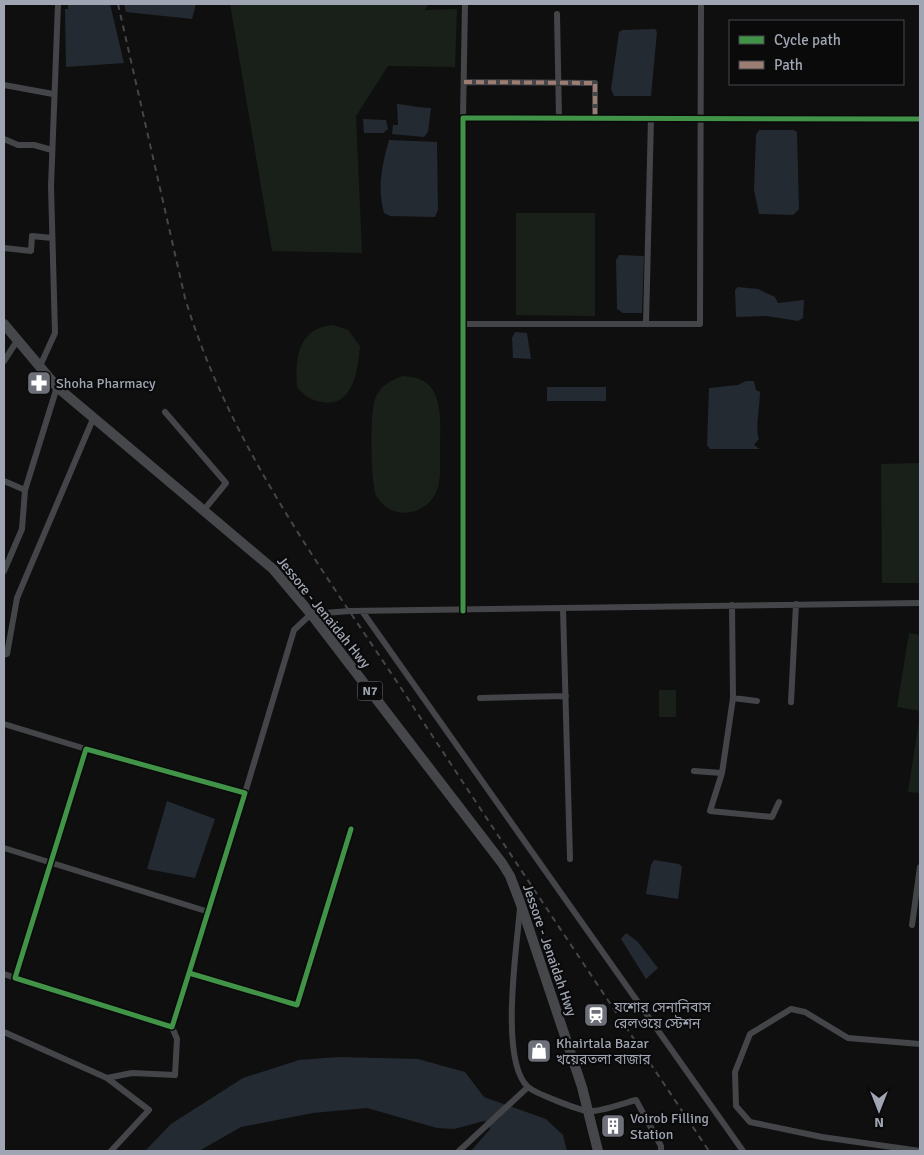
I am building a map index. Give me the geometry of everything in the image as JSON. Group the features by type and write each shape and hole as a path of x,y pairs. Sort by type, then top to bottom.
{"highway":[{"name":"Jessore - Jenaidah Hwy","path":"4,324 57,387 273,569 311,614 502,863 520,902 589,1112 598,1151"}],"street":[{"path":"40,366 55,333 52,150 58,4"},
{"path":"463,611 463,118 465,4"},
{"path":"463,324 700,324 701,4"},
{"path":"557,14 558,118"},
{"path":"464,82 595,82 595,118"},
{"path":"4,85 54,94"},
{"path":"463,118 920,119"},
{"path":"646,324 651,118"},
{"path":"4,139 18,145 34,145 52,150"},
{"path":"4,248 31,251 32,236 52,238"},
{"path":"4,361 17,341"},
{"path":"4,571 22,529 25,490 57,387"},
{"path":"165,412 226,483 204,510"},
{"path":"4,655 7,654 17,598 93,419"},
{"path":"4,481 25,490"},
{"path":"107,1078 132,1073 175,1074 177,1039 172,1027 209,912 294,630 311,614 362,611 920,603"},
{"path":"791,702 796,604"},
{"path":"732,606 733,698 722,773 710,811 772,817 779,802"},
{"path":"564,609 570,859"},
{"path":"362,611 743,1151"},
{"path":"480,698 566,696"},
{"path":"733,698 757,701"},
{"path":"4,724 86,750 245,793"},
{"path":"15,978 86,750"},
{"path":"694,771 722,773"},
{"path":"189,974 297,1005 351,828"},
{"path":"4,848 209,912"},
{"path":"912,925 920,867"},
{"path":"520,902 511,1028 515,1061 528,1087 589,1112 636,1100 661,1151"},
{"path":"4,974 172,1027"},
{"path":"920,1044 848,1038 805,1012 791,1009 750,1034 735,1072 736,1106 750,1122 822,1137 920,1151"},
{"path":"4,1032 107,1078 149,1110 111,1151"},
{"path":"459,1151 528,1087"}],"shaded area":[{"path":"68,4 110,4 124,63 66,67 65,9 68,9"},
{"path":"124,4 196,4 192,19 126,12"},
{"path":"230,4 429,4 425,10 457,9 455,67 388,66 356,116 362,253 272,251"},
{"path":"655,29 657,32 651,96 614,96 611,89 619,32 622,30"},
{"path":"397,104 431,108 428,132 424,137 392,134 393,125 398,125"},
{"path":"363,119 386,120 388,129 383,133 364,133"},
{"path":"759,130 793,130 797,132 799,209 793,215 759,214 754,190 756,135"},
{"path":"389,140 437,142 438,210 435,217 390,216 384,213 381,195 381,176"},
{"path":"516,213 595,213 595,316 516,315"},
{"path":"619,255 644,256 642,313 623,313 617,309 616,260"},
{"path":"738,287 758,289 775,297 778,303 804,300 803,318 798,321 767,316 736,317 735,290"},
{"path":"333,325 348,330 360,346 358,365 348,393 341,399 333,402 322,402 308,397 297,387 298,355 301,346 312,332 321,327"},
{"path":"515,332 527,333 531,359 513,358 512,338"},
{"path":"403,376 417,378 427,383 434,391 438,401 440,413 440,478 434,497 427,504 419,509 401,513 384,505 377,497 373,479 372,433 373,407 377,394 386,384"},
{"path":"746,381 754,381 756,390 760,392 759,439 754,445 760,449 710,449 707,445 709,388 738,385"},
{"path":"547,387 606,387 606,401 547,401"},
{"path":"920,463 920,583 882,583 881,464"},
{"path":"909,633 920,635 920,711 897,707"},
{"path":"659,690 676,690 676,717 659,717"},
{"path":"920,714 920,793 908,792"},
{"path":"167,801 215,819 195,878 147,869"},
{"path":"654,860 679,864 682,867 678,899 646,894 651,865"},
{"path":"626,933 637,941 658,968 646,979 621,939"},
{"path":"338,1057 418,1059 465,1072 484,1097 546,1119 563,1135 567,1151 471,1151 490,1129 487,1122 484,1121 454,1129 437,1128 367,1108 313,1113 241,1127 199,1151 145,1151 171,1124 243,1078 299,1060"}],"railway":[{"path":"118,4 185,298 203,351 225,402 250,451 277,499 337,593 709,1151"}],"marked path":[{"path":"464,82 595,83 595,118"}],"cycle path":[{"path":"463,611 463,118 920,119"},
{"path":"189,973 172,1027 15,978 86,749 245,793 189,973 297,1005 351,829"}],"place":[{"name":"Shoha Pharmacy","path":"39,383"},
{"name":"যশোর সেনানিবাস রেলওয়ে স্টেশন","path":"596,1015"},
{"name":"Khairtala Bazar খয়েরতলা বাজার","path":"539,1051"},
{"name":"Voirob Filling Station","path":"613,1126"}]}
